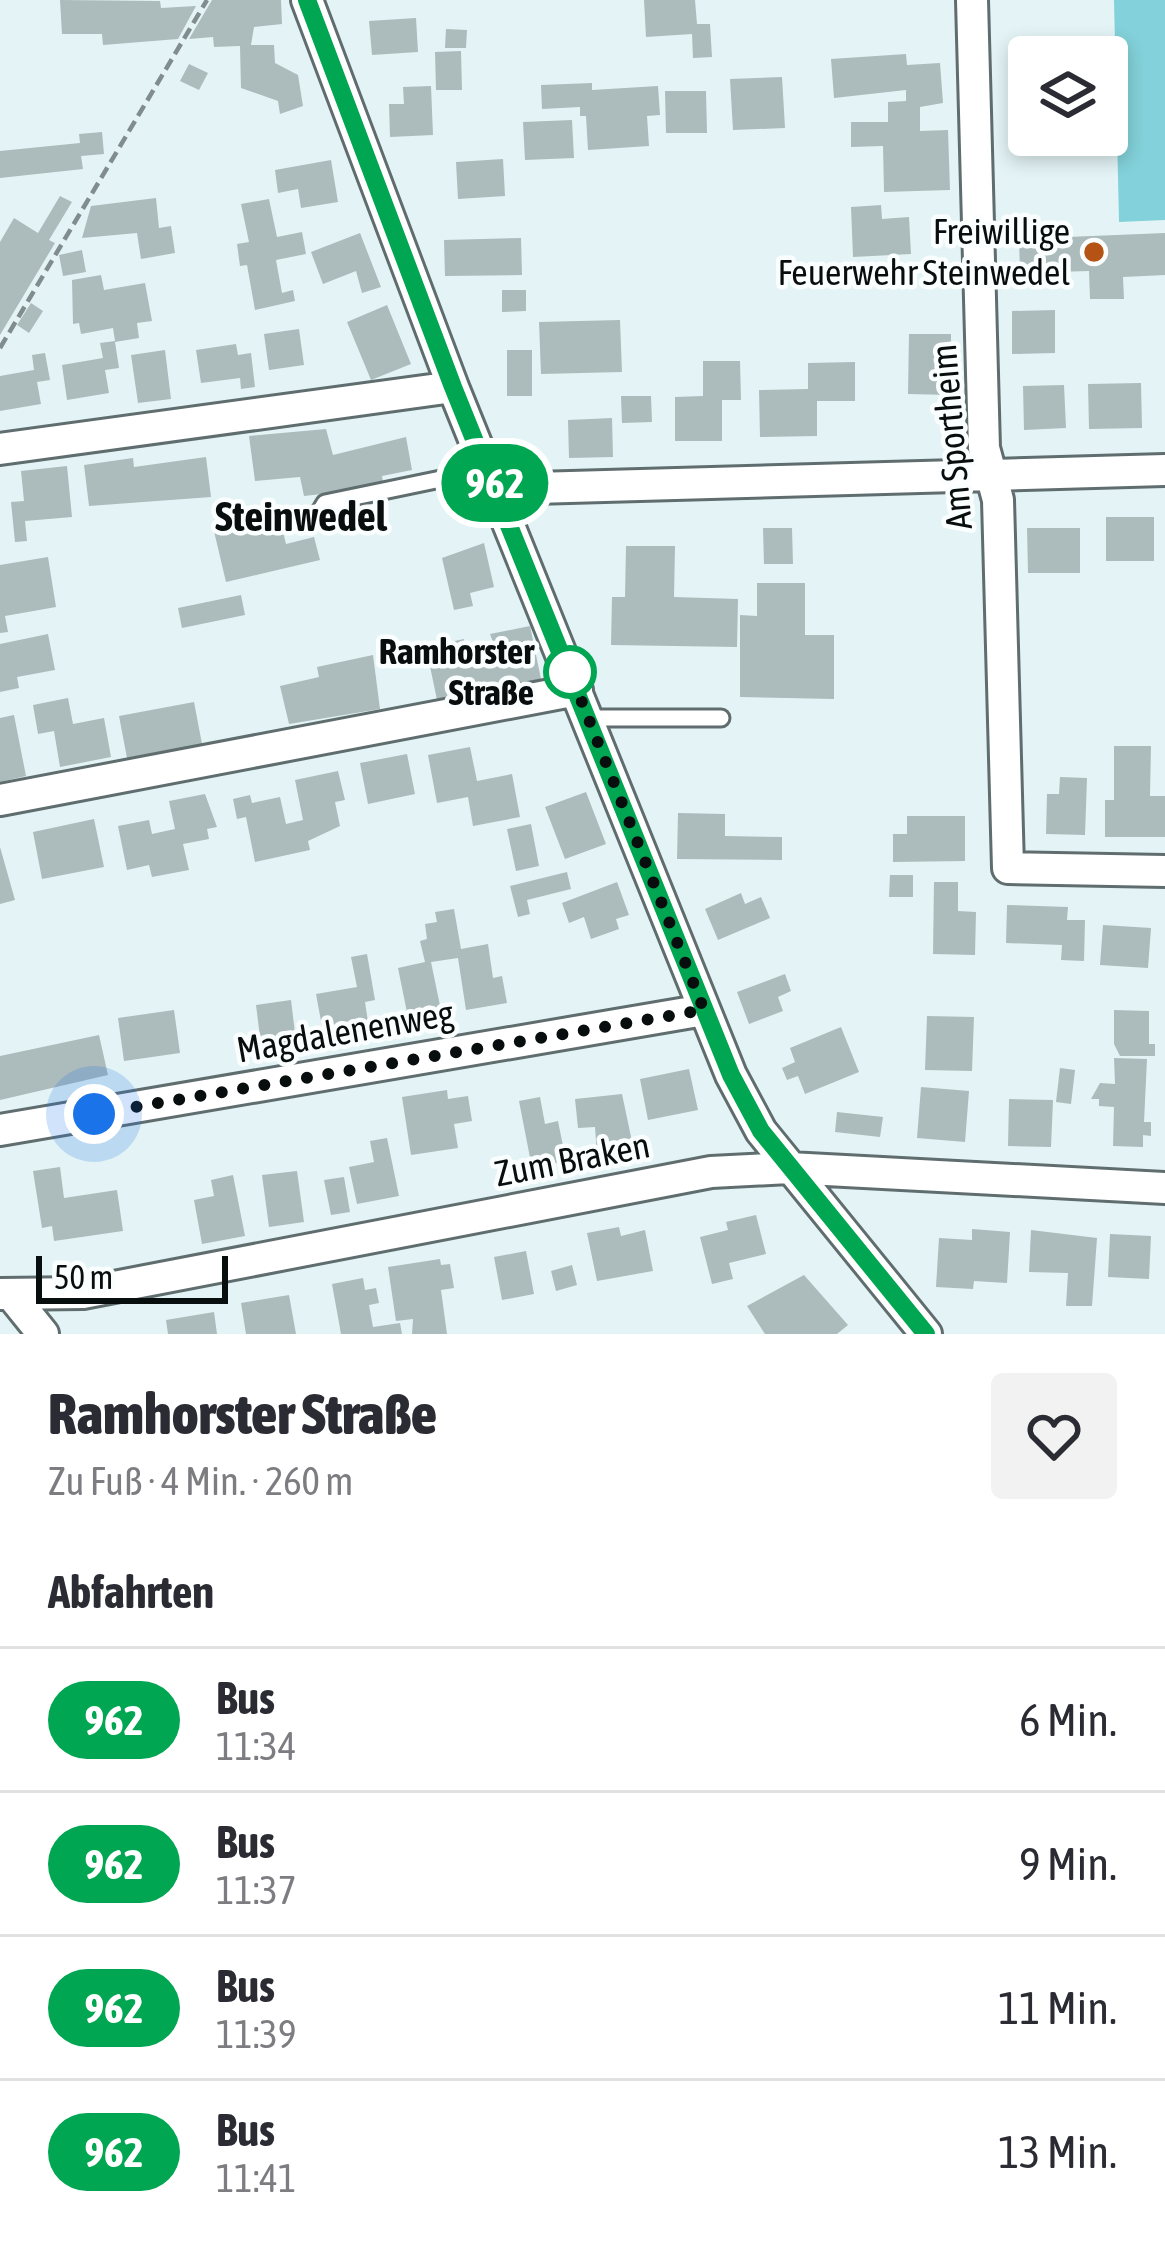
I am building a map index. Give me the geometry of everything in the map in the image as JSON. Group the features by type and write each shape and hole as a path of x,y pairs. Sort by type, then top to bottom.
{"street":[{"path":"307,0 453,387 731,1075 789,1168 926,1334"},
{"name":"Am Sportheim","path":"973,0 984,448 998,500 1007,868 1165,871"},
{"path":"0,449 453,387"},
{"path":"493,479 1165,470"},
{"path":"0,800 583,704"},
{"name":"Magdalenenweg","path":"0,1130 704,1010"},
{"name":"Zum Braken","path":"7,1296 83,1293 711,1172 789,1168 1165,1187"},
{"path":"7,1296 43,1334"}],"lane":[{"path":"314,521 325,503 493,479"},
{"path":"583,704 721,718"}],"path":[{"path":"0,348 206,0"}],"shaded area":[{"path":"1114,0 1165,0 1165,220 1119,222 1118,156 1128,156 1128,36 1115,36"}],"building":[{"path":"60,0 196,6 178,39 103,45 102,34 62,34"},
{"path":"212,0 281,0 282,24 254,27 251,45 274,45 275,63 298,75 303,106 280,114 278,101 241,88 240,46 214,47 213,37 189,39"},
{"path":"644,0 695,0 697,24 710,24 712,57 693,58 692,34 646,37"},
{"path":"416,18 418,52 372,55 369,21"},
{"path":"446,29 467,30 466,48 445,48"},
{"path":"461,51 462,90 436,90 435,52"},
{"path":"906,54 907,65 940,63 943,103 920,107 920,131 948,130 950,190 884,192 883,146 851,147 851,122 888,122 888,102 906,101 906,90 834,98 831,59"},
{"path":"189,64 208,73 199,90 180,81"},
{"path":"782,77 785,128 733,130 730,79"},
{"path":"592,83 592,90 658,86 660,115 647,116 649,146 588,150 586,116 580,116 580,107 542,109 541,85"},
{"path":"431,86 433,135 390,137 389,104 404,104 403,87"},
{"path":"665,91 706,91 707,133 666,133"},
{"path":"572,120 574,158 525,160 523,122"},
{"path":"102,132 104,154 81,156 83,169 0,178 0,151 80,143 79,134"},
{"path":"503,159 505,196 458,199 456,162"},
{"path":"331,160 338,202 301,208 298,189 278,193 275,170"},
{"path":"60,196 72,202 49,240 55,243 0,335 0,242 14,218 38,233"},
{"path":"156,198 159,228 171,226 175,253 141,259 137,233 82,238 91,206"},
{"path":"269,199 277,237 302,232 306,254 276,260 282,293 293,290 295,301 255,310 247,265 240,266 237,244 249,242 241,204"},
{"path":"881,205 882,219 909,217 911,254 853,257 851,207"},
{"path":"360,233 381,287 362,293 356,271 323,284 311,252"},
{"path":"1165,233 1165,275 1123,277 1124,299 1090,299 1089,271 1020,273 1019,239"},
{"path":"521,238 522,275 445,276 444,240"},
{"path":"82,250 86,272 63,276 59,255"},
{"path":"101,275 104,290 145,283 152,321 137,323 139,338 115,342 119,368 105,370 109,393 67,400 62,365 103,358 100,343 115,341 113,328 81,334 79,323 73,324 72,280"},
{"path":"502,290 526,290 526,311 502,312"},
{"path":"31,303 43,311 29,333 17,325"},
{"path":"387,305 411,364 371,380 347,322"},
{"path":"1055,310 1055,353 1012,354 1012,311"},
{"path":"620,320 622,372 541,374 539,322"},
{"path":"299,329 304,365 269,370 264,334"},
{"path":"909,334 951,334 951,395 908,394"},
{"path":"236,344 238,355 251,353 255,387 241,389 240,378 201,383 196,350"},
{"path":"165,350 171,399 138,403 131,355"},
{"path":"507,350 532,350 532,396 507,396"},
{"path":"45,353 50,380 37,382 41,404 0,411 0,376 34,370 32,355"},
{"path":"703,361 740,361 741,400 722,400 722,441 675,441 675,397 703,396"},
{"path":"855,362 855,401 817,401 817,436 760,437 759,390 808,389 808,363"},
{"path":"1141,383 1142,428 1089,429 1088,384"},
{"path":"1064,385 1066,428 1024,430 1023,386"},
{"path":"621,396 651,396 652,422 622,423"},
{"path":"612,418 613,457 569,458 568,420"},
{"path":"326,429 333,455 406,437 412,470 382,476 384,487 304,496 300,477 255,481 249,436"},
{"path":"206,457 211,497 89,506 84,465 133,458 134,467"},
{"path":"67,466 72,517 25,521 27,541 15,542 11,502 24,501 21,471"},
{"path":"278,512 286,544 314,537 320,560 226,582 213,527"},
{"path":"1106,517 1154,517 1154,561 1106,561"},
{"path":"763,528 792,528 793,564 764,564"},
{"path":"1027,528 1080,528 1080,573 1028,573"},
{"path":"484,543 494,587 470,593 473,606 454,610 442,558"},
{"path":"626,546 675,546 674,597 738,599 737,647 611,645 612,597 625,597"},
{"path":"48,557 56,607 5,616 8,632 0,633 0,565"},
{"path":"757,583 805,583 805,635 834,635 834,699 740,697 740,615 757,616"},
{"path":"241,595 245,615 182,628 178,608"},
{"path":"530,626 541,679 437,700 426,647 464,639 465,648 493,642 490,634"},
{"path":"48,634 55,670 17,677 19,688 0,692 0,644"},
{"path":"373,655 380,709 289,724 280,686 319,677 317,667"},
{"path":"68,698 73,724 104,718 111,757 60,767 54,731 38,734 33,705"},
{"path":"194,702 202,744 127,758 119,716"},
{"path":"14,715 26,776 0,782 0,718"},
{"path":"1114,746 1151,746 1150,796 1165,796 1165,837 1105,837 1105,800 1114,800"},
{"path":"470,747 477,781 512,774 520,817 473,826 468,797 437,803 428,755"},
{"path":"407,754 415,794 368,804 360,763"},
{"path":"338,771 345,800 335,802 340,826 308,841 310,850 255,862 246,817 237,819 233,799 250,795 252,803 280,797 286,824 303,820 295,780"},
{"path":"1060,777 1087,778 1085,835 1046,834 1047,794 1059,794"},
{"path":"586,792 606,844 565,859 545,807"},
{"path":"205,794 217,827 207,829 209,839 183,844 189,870 152,877 149,865 127,870 118,826 149,820 152,834 175,829 169,801"},
{"path":"678,813 725,814 725,836 782,837 782,860 677,859"},
{"path":"907,816 965,816 965,861 893,862 893,834 907,834"},
{"path":"94,819 104,867 42,879 33,832"},
{"path":"531,824 539,866 516,871 507,829"},
{"path":"0,847 15,900 0,904"},
{"path":"567,872 571,889 527,900 530,914 518,917 510,886"},
{"path":"890,875 913,875 913,897 889,897"},
{"path":"617,882 629,915 616,919 619,929 591,939 584,917 569,923 562,903"},
{"path":"934,882 958,882 958,911 976,912 975,955 933,954"},
{"path":"741,893 745,904 761,897 770,918 718,940 705,909"},
{"path":"1007,905 1068,907 1067,920 1085,920 1084,961 1061,960 1062,945 1006,943"},
{"path":"454,909 461,949 488,944 493,978 502,976 507,1003 466,1010 458,958 431,962 443,1020 410,1027 398,968 425,962 420,941 427,939 425,924 437,922 435,912"},
{"path":"1103,925 1151,928 1148,968 1100,965"},
{"path":"367,954 375,1000 365,1002 370,1035 325,1043 316,994 357,987 351,957"},
{"path":"785,974 791,991 778,997 783,1011 749,1024 737,992"},
{"path":"291,1000 297,1049 262,1053 256,1005"},
{"path":"174,1010 180,1053 124,1061 118,1018"},
{"path":"1114,1010 1149,1011 1149,1044 1155,1044 1155,1056 1120,1056 1114,1044"},
{"path":"927,1016 974,1017 972,1071 925,1070"},
{"path":"841,1027 859,1072 805,1094 798,1076 787,1080 782,1068 795,1062 790,1048"},
{"path":"99,1035 108,1075 0,1100 0,1056"},
{"path":"1114,1058 1147,1059 1144,1122 1151,1122 1151,1136 1143,1135 1143,1147 1113,1146 1114,1107 1099,1106 1099,1099 1091,1099 1100,1083 1115,1084"},
{"path":"1060,1068 1075,1070 1071,1104 1056,1102"},
{"path":"689,1069 698,1110 648,1120 640,1079"},
{"path":"921,1087 969,1091 965,1142 917,1138"},
{"path":"447,1090 448,1099 468,1096 472,1121 454,1124 458,1148 411,1155 402,1097"},
{"path":"622,1094 634,1151 597,1155 595,1127 578,1128 575,1099"},
{"path":"540,1097 545,1124 558,1121 566,1161 532,1168 519,1101"},
{"path":"1009,1099 1053,1100 1051,1147 1008,1146"},
{"path":"837,1112 883,1117 880,1137 835,1132"},
{"path":"387,1138 399,1196 357,1204 349,1167 374,1162 370,1141"},
{"path":"60,1167 64,1198 117,1190 123,1231 54,1241 52,1226 42,1228 33,1171"},
{"path":"297,1171 304,1222 269,1227 262,1175"},
{"path":"233,1175 245,1236 202,1244 194,1200 214,1196 211,1180"},
{"path":"344,1177 350,1212 331,1215 324,1180"},
{"path":"756,1215 766,1254 729,1263 733,1279 712,1284 700,1237 728,1230 726,1222"},
{"path":"619,1227 621,1236 645,1230 653,1271 597,1281 587,1233"},
{"path":"972,1229 1010,1232 1007,1283 974,1281 973,1289 936,1287 939,1238 972,1240"},
{"path":"1031,1230 1097,1238 1092,1306 1066,1306 1068,1273 1029,1272"},
{"path":"1110,1234 1151,1236 1149,1279 1108,1277"},
{"path":"526,1251 534,1294 502,1300 494,1257"},
{"path":"440,1259 441,1265 450,1264 454,1288 441,1290 447,1334 412,1334 413,1319 396,1321 388,1267"},
{"path":"572,1265 577,1285 556,1291 551,1271"},
{"path":"804,1275 848,1325 837,1334 765,1334 747,1306"},
{"path":"363,1278 365,1290 376,1288 379,1303 369,1305 373,1327 400,1323 402,1334 341,1334 332,1284"},
{"path":"289,1295 296,1334 246,1334 241,1303"},
{"path":"214,1312 217,1334 168,1334 166,1320"}],"bus line":[{"name":"962","path":"307,0 453,387 731,1075 761,1131 926,1334"}],"place":[{"name":"Freiwillige Feuerwehr Steinwedel","path":"1094,252"},
{"name":"Ramhorster Straße","path":"570,672"}],"district":[{"name":"Steinwedel","path":"301,516"}],"route":[{"path":"94,1114 704,1010 570,672"}]}
